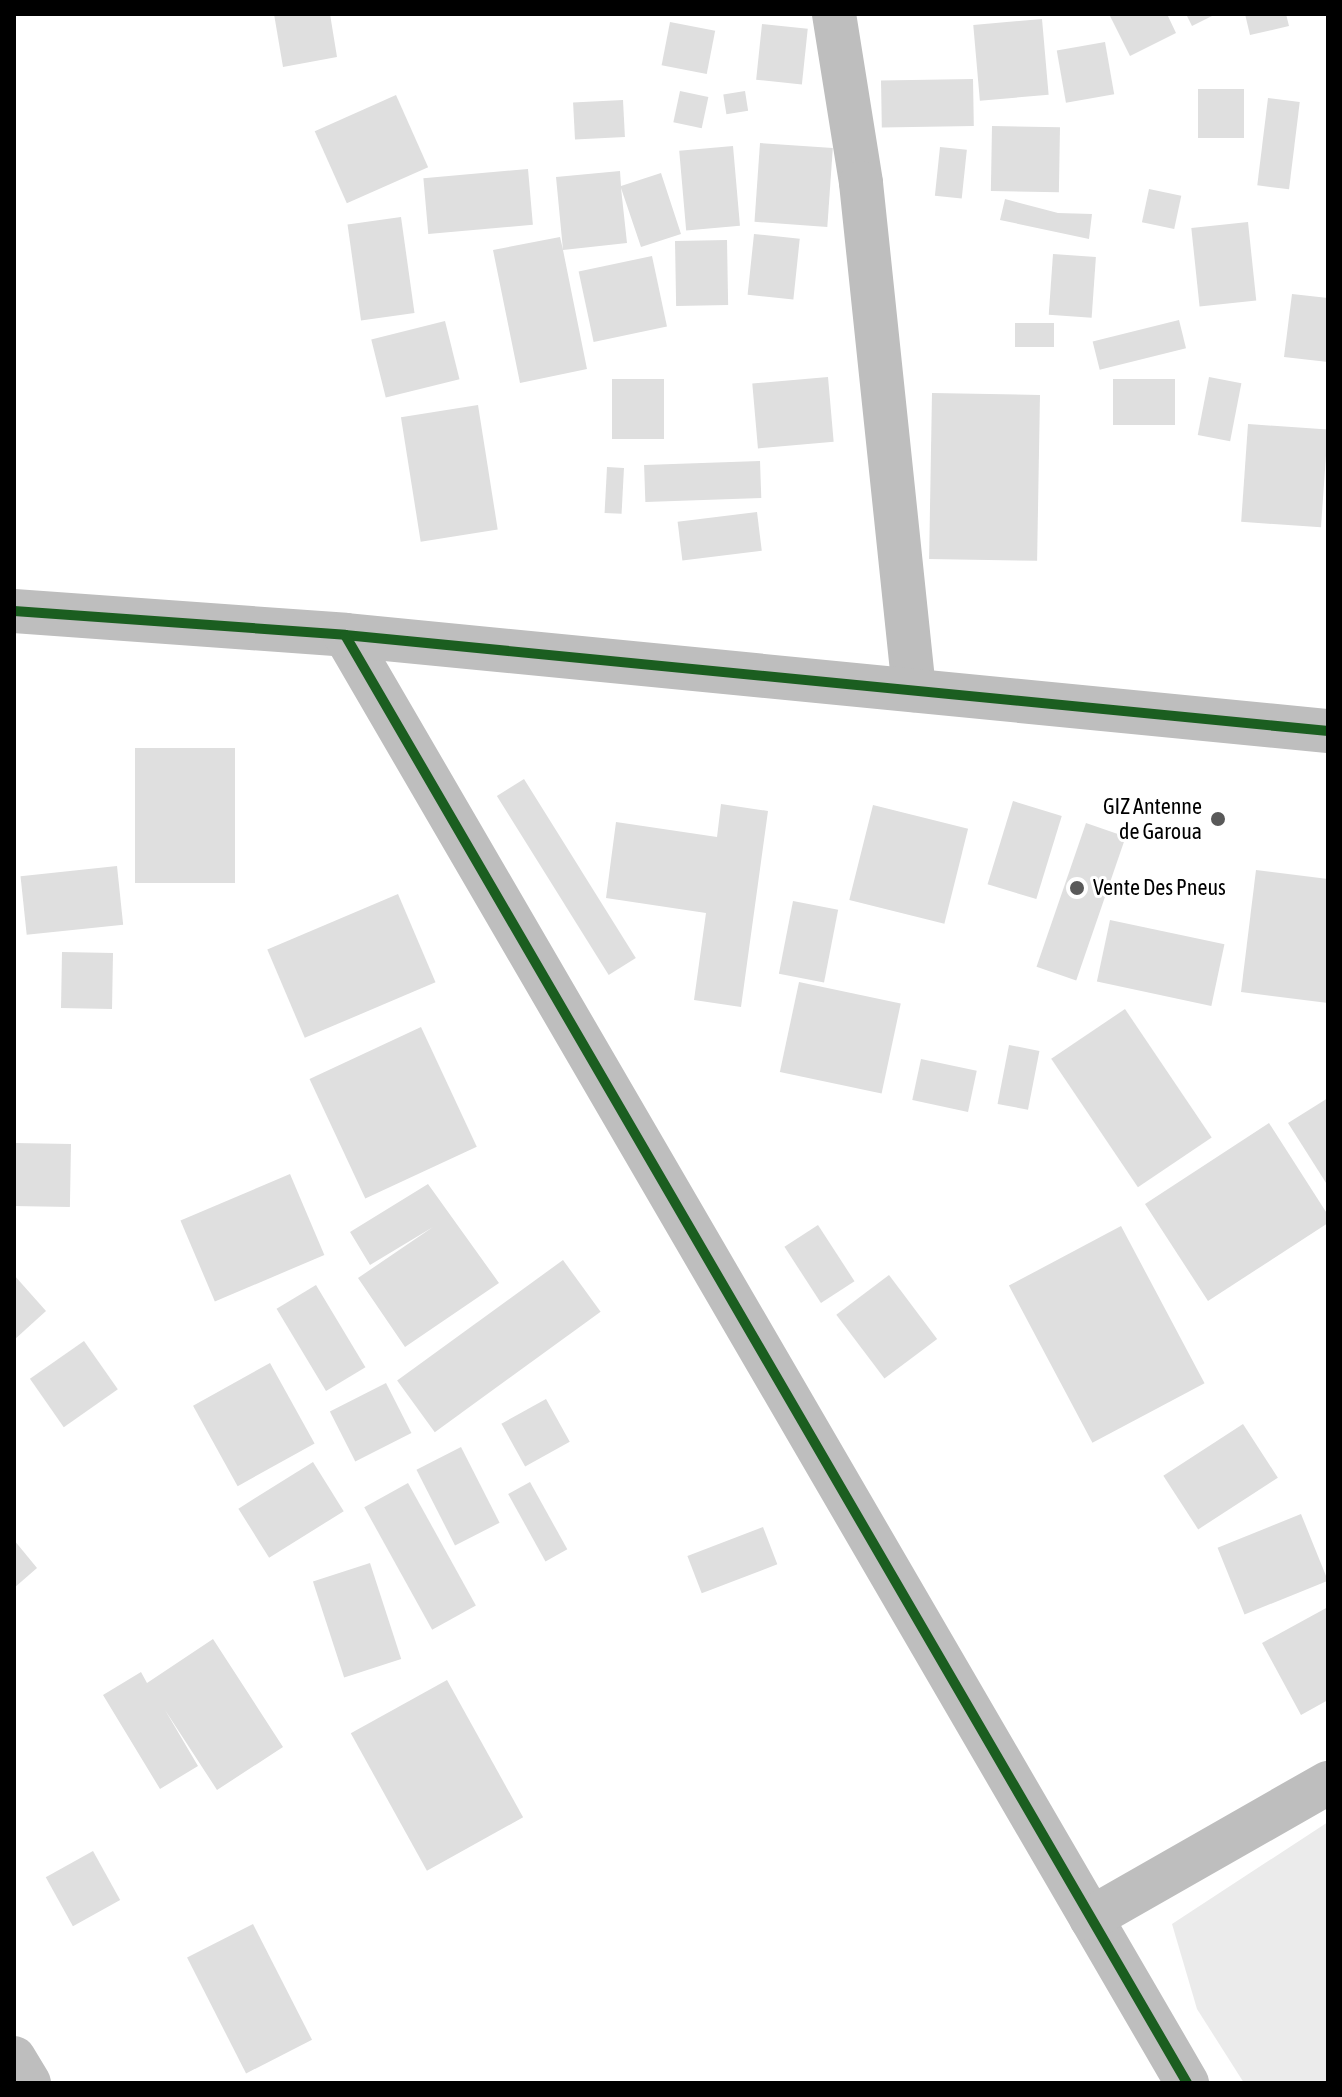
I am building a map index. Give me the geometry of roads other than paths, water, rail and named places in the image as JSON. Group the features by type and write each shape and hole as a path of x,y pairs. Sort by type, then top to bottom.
{"street":[{"path":"834,14 861,183 914,690"},
{"path":"14,611 345,635 1328,731"},
{"path":"345,635 1187,2083"},
{"path":"1091,1918 1328,1783"},
{"path":"14,2058 29,2083"}],"place":[{"name":"GIZ Antenne de Garoua","path":"1218,819"},
{"name":"Vente Des Pneus","path":"1077,888"}]}
